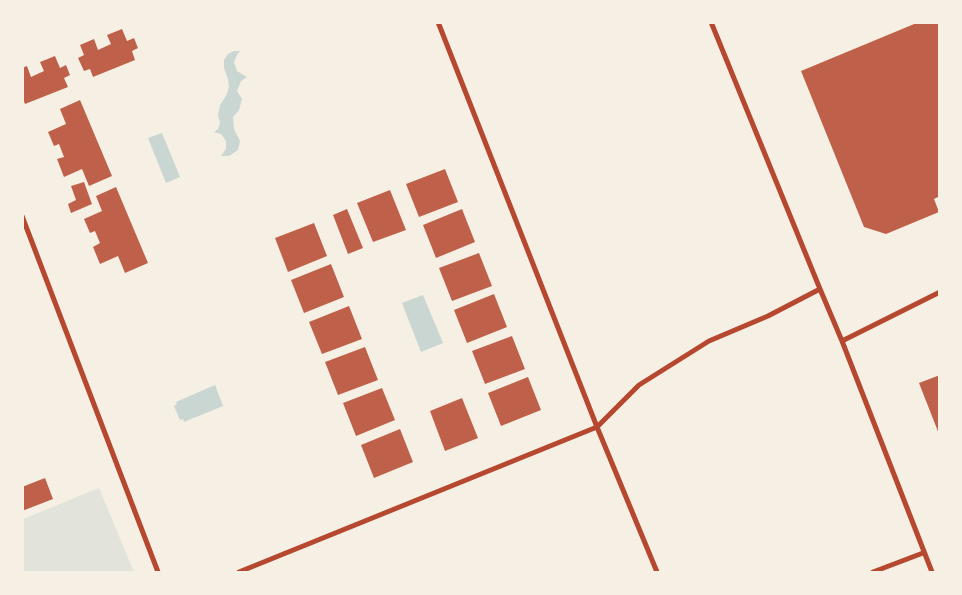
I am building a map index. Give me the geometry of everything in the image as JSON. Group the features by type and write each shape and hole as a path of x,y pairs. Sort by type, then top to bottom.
{"street":[{"path":"438,22 596,427 657,572"},
{"path":"711,22 842,342 932,572"},
{"path":"22,216 158,572"},
{"path":"239,572 596,427 639,385 709,340 768,316 820,289"},
{"path":"842,342 940,292"},
{"path":"873,572 923,552"}],"shaded area":[{"path":"240,51 234,62 237,71 247,77 241,81 237,91 242,99 239,110 233,117 234,129 240,141 238,150 229,156 221,156 226,149 226,141 221,134 214,132 218,129 220,123 218,115 220,105 229,87 224,60 228,54"},
{"path":"162,133 180,177 166,183 148,138"},
{"path":"423,295 443,343 421,352 402,303"},
{"path":"215,385 223,406 184,422 183,419 180,420 174,406 177,404 176,402"},
{"path":"99,488 134,572 23,572 23,519"}],"building":[{"path":"919,22 940,22 940,196 934,199 939,212 886,234 864,227 801,71"},
{"path":"122,29 127,41 134,38 138,48 132,51 135,60 93,77 90,69 84,71 78,58 84,55 80,45 94,39 98,50 111,44 107,35"},
{"path":"55,56 60,68 66,65 70,75 64,78 68,87 25,104 22,97 22,68 27,66 31,77 44,71 40,62"},
{"path":"80,100 112,176 89,186 82,169 64,177 57,159 64,157 59,144 54,146 48,132 66,124 60,109"},
{"path":"445,169 458,202 419,217 406,184"},
{"path":"84,182 92,204 71,213 68,204 76,200 71,186"},
{"path":"116,187 148,263 125,273 118,256 100,264 93,247 100,243 95,231 90,233 84,219 102,211 96,196"},
{"path":"390,190 406,230 373,242 357,203"},
{"path":"347,209 363,248 348,254 333,215"},
{"path":"462,209 475,242 436,258 423,225"},
{"path":"314,223 327,256 288,272 275,238"},
{"path":"479,253 492,286 452,301 439,268"},
{"path":"331,264 344,297 304,313 291,280"},
{"path":"494,294 507,327 467,343 454,310"},
{"path":"349,306 362,339 322,354 309,322"},
{"path":"512,336 525,369 485,384 472,351"},
{"path":"365,347 378,380 338,395 325,362"},
{"path":"940,375 940,434 939,434 919,383"},
{"path":"528,377 541,410 501,426 488,393"},
{"path":"382,388 395,420 356,436 343,403"},
{"path":"462,398 478,438 445,451 430,411"},
{"path":"400,429 413,462 374,478 361,445"},
{"path":"45,478 53,499 22,511 22,487"}]}
